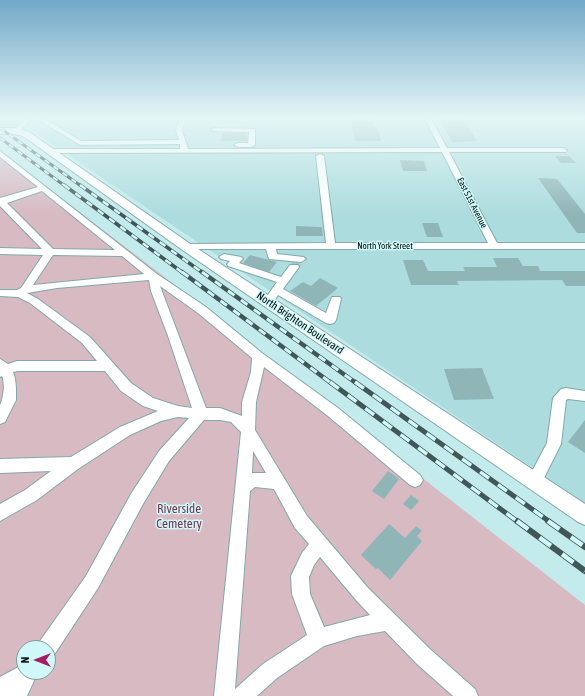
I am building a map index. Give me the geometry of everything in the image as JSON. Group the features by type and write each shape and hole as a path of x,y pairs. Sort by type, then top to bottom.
{"main road":[{"name":"North Brighton Boulevard","path":"50,151 185,246 276,291 535,481 585,514"}],"street":[{"path":"222,149 229,151 235,149"},
{"path":"50,151 288,149"},
{"path":"417,149 445,151 562,150"},
{"name":"East 51st Avenue","path":"445,151 494,246"},
{"path":"0,153 153,276 202,310 258,356 333,412 415,480"},
{"path":"320,156 331,246"},
{"path":"44,188 0,202 41,241 50,252"},
{"name":"North York Street","path":"185,246 585,246"},
{"path":"271,246 272,257 298,263"},
{"path":"276,291 311,246"},
{"path":"0,252 126,253"},
{"path":"23,292 50,252"},
{"path":"224,257 238,259 232,264 276,291 330,320 336,299"},
{"path":"0,293 23,292 57,285 153,276"},
{"path":"153,276 156,291 174,336 201,414"},
{"path":"23,292 86,340 126,387 137,395 161,407 178,412 220,414 234,412 245,407 249,402"},
{"path":"224,696 248,431 249,402 257,372 258,356"},
{"path":"0,418 9,400 10,388 9,378 2,369 17,366 108,366"},
{"path":"257,372 270,370 278,371"},
{"path":"535,481 554,444 560,398 566,393 585,396"},
{"path":"0,513 31,495 73,464 125,431 159,416 178,412"},
{"path":"53,640 72,613 95,576 151,475 164,456 201,414"},
{"path":"220,414 235,418 248,431 301,522 362,594 424,657 468,696"},
{"path":"0,466 73,464"},
{"path":"242,488 252,480 264,480 279,483"},
{"path":"319,638 310,622 300,594 300,576 308,559 320,544"},
{"path":"242,696 270,671 319,638 357,627 388,621"},
{"path":"0,688 16,679"},
{"path":"17,696 24,680"}],"shaded area":[{"path":"60,149 585,149 585,503"}],"green space":[{"name":"Riverside Cemetery","path":"0,151 201,305 585,605 585,696 0,696"}],"building":[{"path":"555,156 569,156 576,163 561,163"},
{"path":"400,160 424,161 427,171 403,171"},
{"path":"538,178 557,179 585,214 585,233 577,233"},
{"path":"422,223 438,223 443,237 427,237"},
{"path":"296,226 322,227 323,236 296,236"},
{"path":"250,255 277,262 269,272 243,263"},
{"path":"493,258 518,258 523,266 538,266 540,271 585,271 585,286 566,286 562,280 457,281 459,285 411,285 403,260 423,260 428,271 465,271 463,267 497,267"},
{"path":"320,278 338,288 316,306 290,291 303,282 311,286"},
{"path":"482,368 494,399 454,400 444,369"},
{"path":"585,420 585,453 568,442"},
{"path":"388,471 399,479 384,499 372,491"},
{"path":"411,495 419,501 411,510 403,504"},
{"path":"389,524 405,538 416,526 422,531 417,536 422,541 390,580 378,568 376,569 361,555"}],"tunnel":[{"path":"294,267 298,262"}],"railway":[{"path":"16,149 65,186"},
{"path":"30,149 81,186"},
{"path":"64,185 183,273"},
{"path":"80,185 203,273"},
{"path":"182,272 331,383"},
{"path":"202,272 356,383"},
{"path":"330,382 518,522"},
{"path":"355,382 550,522"},
{"path":"517,521 585,571"},
{"path":"548,521 585,547"}]}
